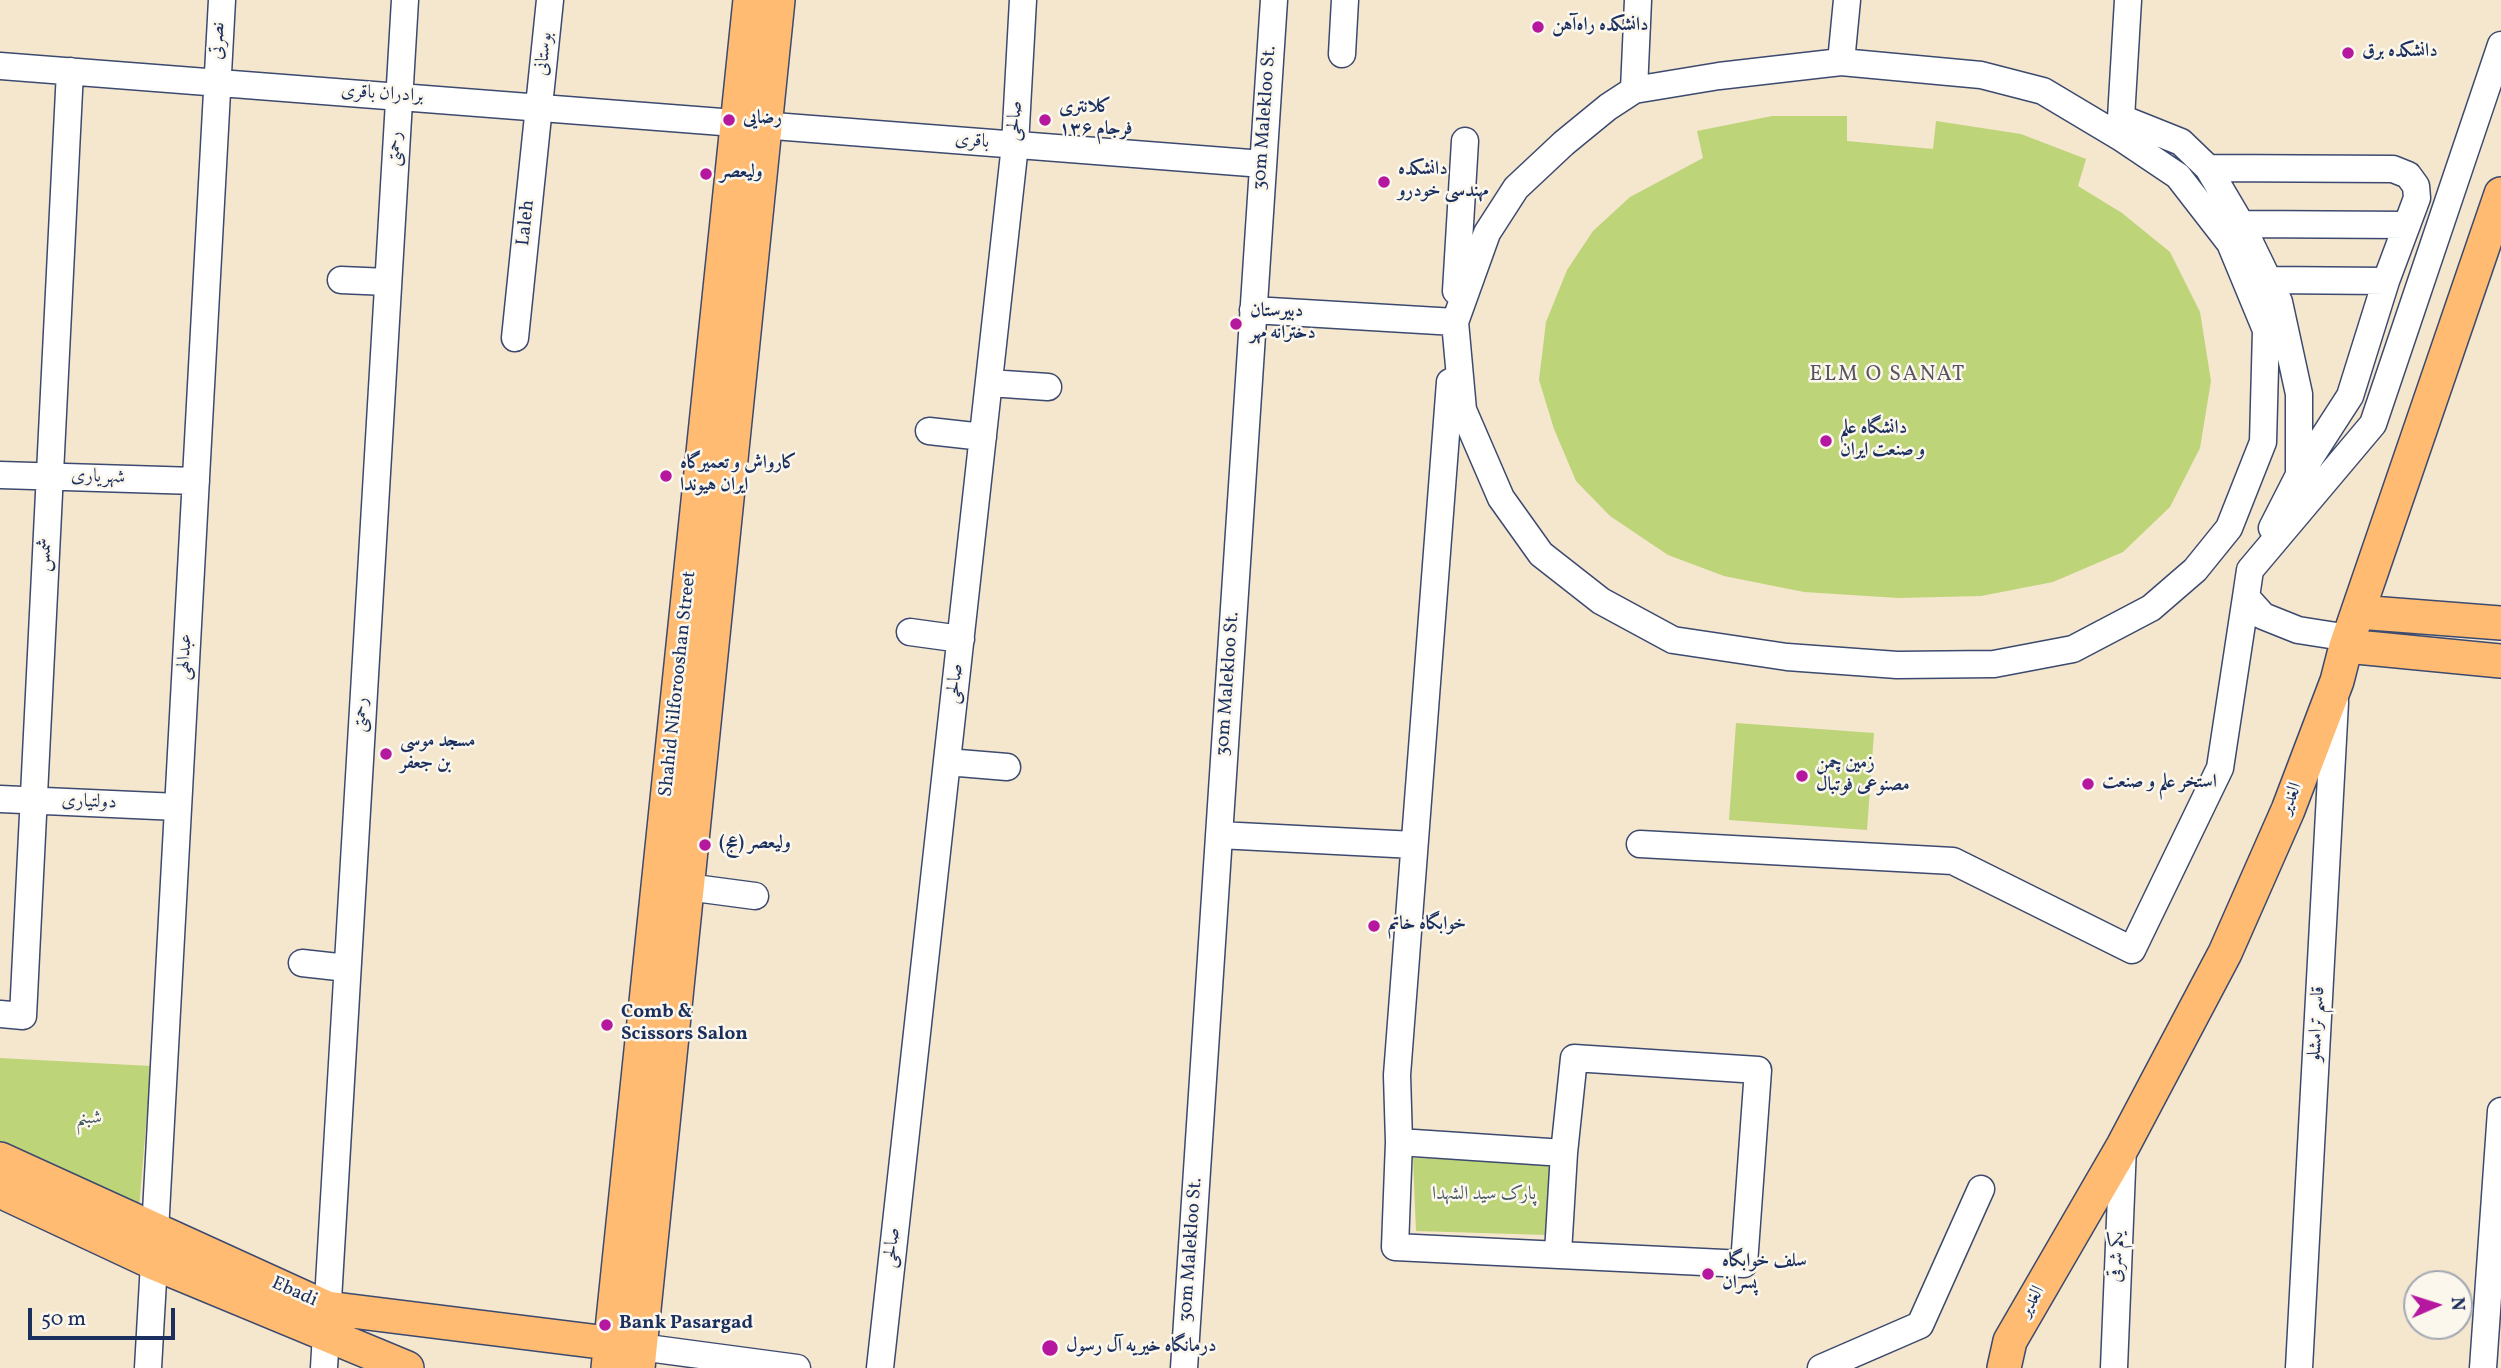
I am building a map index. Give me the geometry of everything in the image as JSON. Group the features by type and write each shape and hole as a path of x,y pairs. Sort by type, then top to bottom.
{"main road":[{"name":"Shahid Nilforooshan Street","path":"624,1357 687,887 751,124 750,0"},
{"name":"Shahid Nilforooshan Street","path":"624,1357 751,124 778,0"},
{"name":"الغدیر","path":"2004,1368 2010,1341 2123,1146 2224,953 2288,810 2337,681 2351,632 2501,194"},
{"path":"2351,632 2501,623"},
{"path":"2351,632 2501,661"},
{"name":"Ebadi","path":"0,1159 155,1247"},
{"name":"Ebadi","path":"0,1191 155,1247 327,1320 407,1368"},
{"name":"Ebadi","path":"327,1320 624,1357"}],"street":[{"name":"نصرتی","path":"217,83 222,0"},
{"name":"رحمتی","path":"324,1368 405,0"},
{"name":"بوستانی","path":"539,108 550,0"},
{"name":"صالحی","path":"880,1368 1015,145 1023,0"},
{"name":"30m Malekloo St.","path":"1184,1368 1273,0"},
{"path":"1342,54 1345,0"},
{"path":"1634,90 1638,0"},
{"path":"1841,62 1847,0"},
{"path":"2121,127 2128,0"},
{"path":"2250,570 2373,424 2501,45"},
{"path":"2121,127 2178,176 2230,243 2266,330 2263,442 2230,528 2195,570 2151,608 2073,649 1994,664 1897,665 1787,657 1673,640 1601,601 1541,554 1501,498 1463,410 1455,322 1487,233 1516,188 1564,143 1608,107 1634,90 1719,76 1841,62 1981,75 2043,91 2121,127 2181,142 2208,167 2241,224 2279,302 2299,394 2299,475"},
{"name":"برادران باقری","path":"0,66 751,124"},
{"name":"شمس","path":"0,1014 23,1016 70,71"},
{"name":"عبدالهی","path":"148,1368 217,83"},
{"name":"Laleh","path":"515,338 539,108"},
{"name":"باقری","path":"751,124 1263,164"},
{"path":"1465,141 1455,322 1397,1075 1399,1142 1395,1247 1744,1264 1758,1070 1574,1058 1564,1153 1558,1253"},
{"path":"1640,844 1953,861 2132,950 2220,768 2250,570 2299,475 2350,396 2386,281 2417,198 2416,186 2408,175 2393,169 2208,167"},
{"path":"2241,224 2407,225"},
{"path":"341,280 388,282"},
{"path":"2268,280 2386,281"},
{"path":"1253,310 1455,322"},
{"path":"989,383 1048,387"},
{"path":"929,431 983,437"},
{"name":"شهریاری","path":"0,475 196,481"},
{"path":"2246,597 2263,616 2298,630 2351,632"},
{"path":"909,632 961,639"},
{"name":"قاسم ترامشلو","path":"2299,1368 2337,681"},
{"path":"947,762 1007,767"},
{"name":"دولتیاری","path":"0,800 178,807"},
{"path":"1219,835 1414,845"},
{"path":"687,887 755,896"},
{"path":"302,963 347,968"},
{"path":"2483,1368 2501,1111"},
{"path":"1399,1142 1564,1153"},
{"name":"یکم شرقی","path":"2114,1368 2123,1146"},
{"path":"1821,1368 1920,1325 1981,1189"},
{"path":"624,1357 797,1368"}],"green space":[{"path":"1772,116 1847,116 1847,141 1933,149 1936,121 2021,134 2086,159 2078,186 2122,213 2170,252 2200,312 2211,381 2200,448 2170,507 2123,552 2053,582 1981,596 1898,598 1804,592 1724,576 1668,555 1610,516 1576,481 1554,429 1539,380 1546,322 1567,270 1593,231 1630,197 1703,158 1697,131"},
{"name":"زمین چمن مصنوعی فوتبال","path":"1736,723 1874,733 1867,830 1729,820"},
{"name":"شبنم","path":"0,1058 151,1066 139,1208 0,1143"},
{"name":"پارک سید الشهدا","path":"1413,1158 1554,1162 1547,1235 1416,1231"}],"place":[{"name":"دانشکده راه‌آهن","path":"1538,27"},
{"name":"دانشکده برق","path":"2348,53"},
{"name":"رضایی","path":"729,120"},
{"name":"کلانتری ۱۳۶ فرجام","path":"1045,120"},
{"name":"ولیعصر","path":"706,174"},
{"name":"دانشکده مهندسی خودرو","path":"1384,182"},
{"name":"دبیرستان دخترانه مهر","path":"1236,324"},
{"name":"دانشگاه علم و صنعت ایران","path":"1826,441"},
{"name":"کارواش و تعمیرگاه ایران هیوندا","path":"666,476"},
{"name":"مسجد موسی بن جعفر","path":"386,754"},
{"name":"زمین چمن مصنوعی فوتبال","path":"1802,776"},
{"name":"استخر علم و صنعت","path":"2088,784"},
{"name":"ولیعصر (عج)","path":"705,845"},
{"name":"خوابگاه خاتم","path":"1374,926"},
{"name":"Comb & Scissors Salon","path":"607,1025"},
{"name":"سلف خوابگاه پسران","path":"1708,1274"},
{"name":"Bank Pasargad","path":"605,1325"},
{"name":"درمانگاه خیریه آل رسول","path":"1050,1348"}],"district":[{"name":"ELM O SANAT","path":"1888,376"}]}
